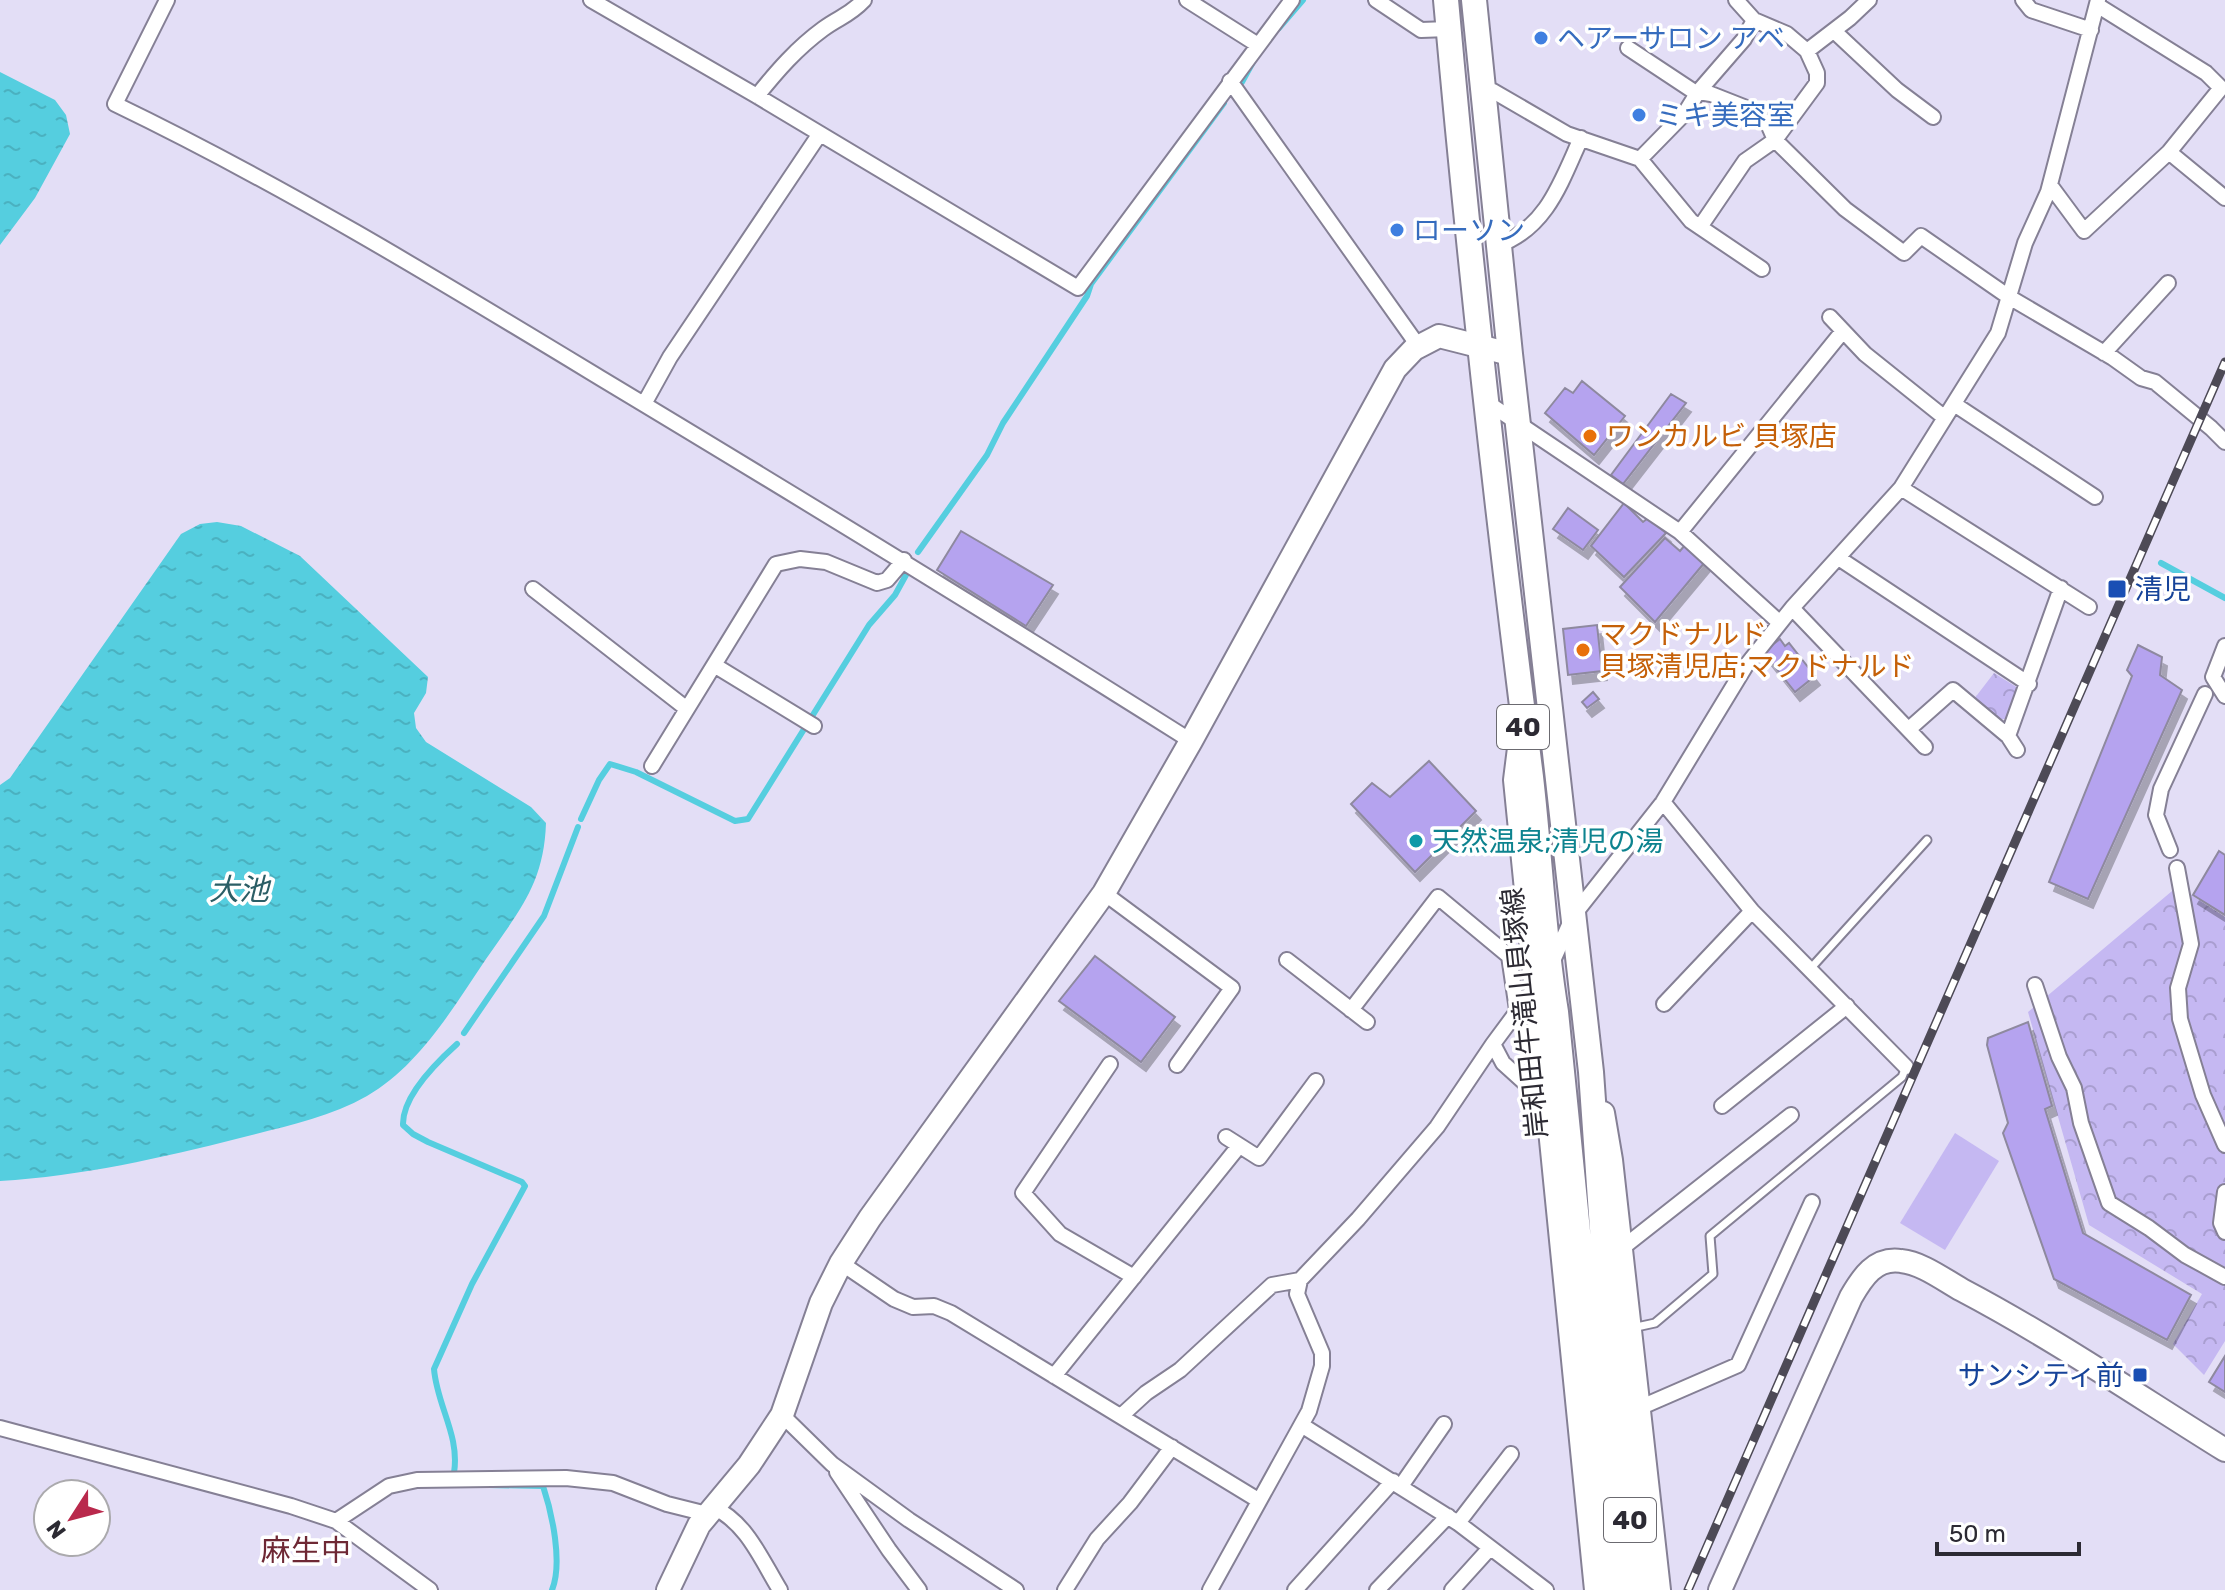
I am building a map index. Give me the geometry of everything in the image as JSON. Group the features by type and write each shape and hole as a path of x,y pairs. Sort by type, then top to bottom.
{"main road":[{"name":"岸和田牛滝山貝塚線","path":"1446,0 1549,969 1611,1452 1638,1590"},
{"name":"岸和田牛滝山貝塚線","path":"1474,0 1510,354 1579,961 1611,1452 1614,1590"}],"street":[{"path":"167,0 115,104 176,133 379,244 904,560 1191,741"},
{"path":"591,0 1078,288 1292,0"},
{"path":"757,96 784,61 825,28 849,16 864,0"},
{"path":"1187,0 1258,45"},
{"path":"1376,0 1421,30 1448,29"},
{"path":"1700,227 1745,161 1775,140 1817,83 1817,73 1807,51 1787,34 1754,20 1736,0"},
{"path":"1807,51 1869,0"},
{"path":"2023,0 2031,10 2091,30"},
{"path":"1210,1590 1258,1500 1303,1426 1322,1366 1322,1353 1297,1294 1300,1280 1358,1219 1437,1127 1549,969 1573,916 1663,802 1745,667 1792,608 1840,559 1901,488 1998,333 2025,243 2050,185 2098,2 2206,73 2221,88 2169,152 2084,231 2050,185"},
{"path":"1640,159 1669,132 1698,92 1744,39 1754,20"},
{"path":"1834,31 1878,74 1933,117"},
{"path":"1628,48 1693,91 1744,107 1768,124 1775,140 1845,209 1904,253 1921,236 2009,297 2141,378 2155,382 2225,442"},
{"path":"1230,81 1419,347"},
{"path":"1483,89 1493,91 1567,134 1640,159 1691,221 1762,269"},
{"path":"644,404 670,357 819,135"},
{"path":"1499,245 1518,238 1541,218 1581,138"},
{"path":"2169,152 2225,198"},
{"path":"2104,353 2168,283"},
{"path":"1830,317 1865,354 1945,418"},
{"path":"1680,532 1843,331"},
{"path":"668,1590 699,1525 749,1465 782,1415 821,1303 841,1263 878,1206 1104,893 1395,369 1419,347 1439,336 1510,354"},
{"path":"1488,403 1680,532 1780,623"},
{"path":"1954,404 2095,497"},
{"path":"1901,488 2089,607"},
{"path":"652,766 776,564 800,559 826,562 877,583 887,580 904,560"},
{"path":"1840,559 2029,684"},
{"path":"2008,736 2061,588"},
{"path":"533,589 687,709"},
{"path":"1792,608 1925,747"},
{"path":"2225,646 2213,677 2225,696"},
{"path":"714,665 808,723"},
{"path":"1909,729 1953,690 2008,736 2017,750"},
{"path":"2170,850 2156,815 2161,789 2205,694"},
{"path":"1522,720 1515,780 1596,1590"},
{"path":"1663,802 1752,911 1906,1067"},
{"path":"2177,868 2191,944 2178,988 2180,1019 2203,1095 2225,1145"},
{"path":"1104,893 1232,988 1177,1065"},
{"path":"1351,1010 1438,897 1509,956 1517,1010"},
{"path":"1664,1004 1752,911"},
{"path":"1287,960 1367,1022"},
{"path":"1579,961 1611,1160 1659,1590"},
{"path":"2035,985 2059,1057 2074,1088 2085,1134 2109,1203 2185,1255 2225,1277"},
{"path":"1722,1106 1847,1006"},
{"path":"1493,1044 1503,1063 1535,1092 1543,1151 1557,1193"},
{"path":"1110,1064 1023,1193 1060,1234 1134,1277"},
{"path":"1226,1137 1259,1158 1316,1081"},
{"path":"1621,1249 1791,1115"},
{"path":"1054,1376 1239,1146"},
{"path":"2225,1192 2221,1223 2225,1232"},
{"path":"1639,1408 1738,1365 1812,1202"},
{"path":"1720,1590 1851,1297 1863,1276 1881,1263 1902,1261 1925,1269 2000,1310 2225,1450"},
{"path":"841,1263 894,1299 913,1307 934,1306 951,1313 1258,1500"},
{"path":"2225,1270 2222,1275 2225,1277"},
{"path":"1121,1416 1146,1393 1180,1370 1272,1285 1300,1280"},
{"path":"782,1415 832,1464 920,1528 1016,1590"},
{"path":"1295,1590 1397,1484 1444,1424"},
{"path":"1303,1426 1453,1520 1546,1590"},
{"path":"0,1428 291,1506 336,1521 430,1590"},
{"path":"1065,1590 1097,1539 1130,1503 1172,1447"},
{"path":"1377,1590 1453,1520 1511,1454"},
{"path":"832,1464 919,1590"},
{"path":"336,1521 389,1486 417,1480 566,1478 613,1483 667,1504 727,1514 745,1531 780,1590"},
{"path":"1452,1590 1490,1548"}],"lane":[{"path":"1811,968 1927,840"},
{"path":"1630,1329 1655,1323 1713,1274 1710,1236 1902,1077 1906,1067"}],"green space":[{"path":"1994,673 2018,688 2006,719 1999,719 1974,699"},
{"path":"2178,886 2225,917 2225,1341 2204,1375 2173,1344 2202,1294 2089,1225 2028,1012"},
{"path":"1955,1133 1999,1161 1945,1250 1900,1223"}],"water":[{"path":"0,72 55,100 66,115 70,134 35,198 0,245"},
{"name":"大池","path":"217,522 241,526 300,556 428,677 426,693 414,713 416,728 426,742 531,807 546,823 535,880 519,911 434,1035 403,1069 367,1096 305,1121 181,1152 91,1170 0,1181 0,785 10,778 181,534 200,524"}],"building":[{"name":"ワンカルビ 貝塚店","path":"1582,381 1625,416 1594,455 1545,413 1565,388 1573,393"},
{"path":"1671,394 1686,403 1623,484 1611,475"},
{"path":"1624,503 1643,522 1648,518 1666,533 1624,577 1591,546"},
{"path":"1568,508 1598,530 1583,550 1553,529"},
{"path":"961,531 1053,585 1026,626 937,570"},
{"path":"1665,538 1680,551 1685,545 1705,562 1655,622 1620,587"},
{"name":"マクドナルド 貝塚清児店;マクドナルド","path":"1597,625 1602,671 1568,675 1563,629"},
{"path":"1780,639 1785,646 1789,643 1815,676 1795,692 1763,652"},
{"path":"2138,645 2162,657 2160,675 2182,690 2088,899 2049,882 2132,676 2127,670"},
{"path":"1593,692 1599,699 1587,708 1582,702"},
{"name":"天然温泉;清児の湯","path":"1429,761 1476,811 1415,872 1351,804 1372,783 1390,797"},
{"path":"2219,851 2225,855 2225,915 2193,895"},
{"path":"1095,956 1175,1017 1141,1062 1059,1001"},
{"path":"2028,1022 2052,1106 2045,1109 2083,1233 2191,1295 2167,1340 2054,1279 2003,1133 2008,1123 1987,1045 1988,1038"},
{"path":"2225,1356 2225,1392 2209,1382"}],"waterway":[{"path":"1279,28 1303,0"},
{"path":"1242,82 1253,62"},
{"path":"918,552 987,455 1003,423 1087,296 1091,284 1224,103"},
{"path":"2161,563 2225,598"},
{"path":"581,819 610,764 636,772 735,821 748,819 869,625 895,595 906,575"},
{"path":"464,1033 544,916 578,827"},
{"path":"457,1044 414,1091 404,1114 403,1125 428,1142 522,1182 525,1186 472,1284 434,1369 454,1446 454,1473 459,1476"},
{"path":"488,1485 543,1486 553,1524 556,1552 552,1590"}],"railway":[{"path":"1688,1590 2225,362"}],"place":[{"name":"ヘアーサロン アベ","path":"1541,38"},
{"name":"ミキ美容室","path":"1639,115"},
{"name":"ローソン","path":"1397,230"},
{"name":"ワンカルビ 貝塚店","path":"1590,436"},
{"name":"清児","path":"2117,589"},
{"name":"マクドナルド 貝塚清児店;マクドナルド","path":"1583,650"},
{"name":"天然温泉;清児の湯","path":"1416,841"},
{"name":"サンシティ前","path":"2140,1375"}],"district":[{"name":"麻生中","path":"306,1551"}]}
